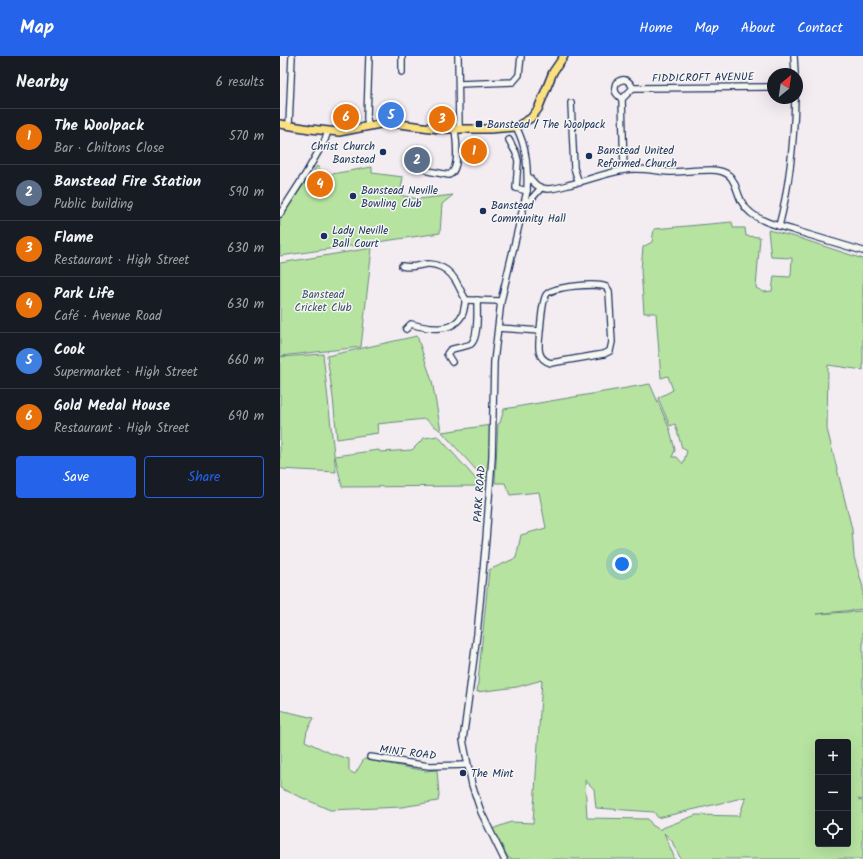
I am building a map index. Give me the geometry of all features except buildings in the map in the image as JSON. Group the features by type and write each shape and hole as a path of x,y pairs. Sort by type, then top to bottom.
{"main road":[{"path":"280,124 328,132 352,130 391,123 429,128 457,129 516,127 531,118 538,109 553,72 564,56"}],"street":[{"path":"289,125 292,56"},
{"path":"368,126 369,56"},
{"path":"402,56 402,72"},
{"path":"428,171 449,175 454,170 457,157 459,84 458,56"},
{"path":"459,84 513,82 519,75 521,56"},
{"path":"794,56 795,68"},
{"name":"FIDDICROFT AVENUE","path":"624,170 622,99 614,90 616,83 620,80 630,82 633,88 767,86"},
{"path":"622,99 633,88"},
{"path":"571,103 574,168 579,183"},
{"path":"779,226 789,179 794,134 795,104"},
{"name":"PARK ROAD","path":"504,859 481,812 467,765 463,740 488,518 492,458 494,362 501,301 525,206 527,191 528,175 525,151 516,127"},
{"path":"280,214 306,175 328,132"},
{"path":"509,140 516,153 518,161 516,188 527,191"},
{"path":"516,153 525,151"},
{"path":"528,175 533,183 541,188 554,189 624,170 685,172 707,170 723,171 732,178 741,204 754,216 779,226 863,251"},
{"path":"525,206 541,188"},
{"path":"402,266 410,268 426,263 442,267 454,278 465,300 460,320 450,326 444,328 425,328 411,324 406,329"},
{"path":"595,284 606,287 609,291 612,342 610,351 604,354 559,362 547,362 539,353 540,331 545,296 552,290 595,284"},
{"path":"465,300 501,301"},
{"path":"452,362 447,354 450,350 472,343 476,328 477,300"},
{"path":"498,328 540,331"},
{"name":"MINT ROAD","path":"370,757 429,766 467,765"}],"green space":[{"path":"317,166 326,175 372,167 372,173 403,177 400,195 418,199 453,195 442,204 440,233 280,256 280,218"},
{"path":"732,222 733,228 745,228 746,236 760,237 756,288 764,292 772,291 774,276 790,277 791,275 792,258 771,257 768,230 799,238 863,259 863,370 828,365 827,429 852,529 854,557 863,587 863,609 816,614 863,611 863,800 858,799 863,802 863,859 681,859 672,841 664,833 675,859 509,859 492,829 511,822 533,823 542,680 517,687 477,692 489,570 516,558 521,535 546,528 539,492 510,495 505,483 495,483 498,424 500,423 504,409 650,384 670,430 675,450 672,457 677,457 683,464 687,451 682,448 675,424 670,426 658,398 673,390 668,376 661,378 656,313 644,313 641,270 643,247 652,242 654,229","holes":["585,780 594,789 596,808 654,812 658,818 746,797 739,816 696,815 660,830 652,825 648,819 587,818"]},
{"name":"Banstead Cricket Club","path":"372,248 361,347 280,356 280,263"},
{"path":"417,336 432,381 441,431 425,419 377,424 378,433 337,439 327,356"},
{"path":"323,354 336,472 280,469 280,357"},
{"path":"491,425 487,482 442,432"},
{"path":"438,436 482,486 342,487 335,456 379,450 380,452 412,450 424,438"},
{"path":"280,710 314,718 307,731 305,741 330,753 349,759 349,771 355,774 364,759 426,771 437,770 438,801 402,807 330,810 280,788"}],"place":[{"name":"Cook","path":"391,115"},
{"name":"Gold Medal House","path":"346,117"},
{"name":"Flame","path":"442,119"},
{"name":"Banstead / The Woolpack","path":"479,124"},
{"name":"The Woolpack","path":"474,151"},
{"name":"Christ Church Banstead","path":"383,152"},
{"name":"Banstead United Reformed Church","path":"589,156"},
{"name":"Banstead Fire Station","path":"417,160"},
{"name":"Park Life","path":"320,184"},
{"name":"Banstead Neville Bowling Club","path":"353,196"},
{"name":"Banstead Community Hall","path":"483,211"},
{"name":"Lady Neville Ball Court","path":"324,236"},
{"name":"The Mint","path":"463,773"}]}
